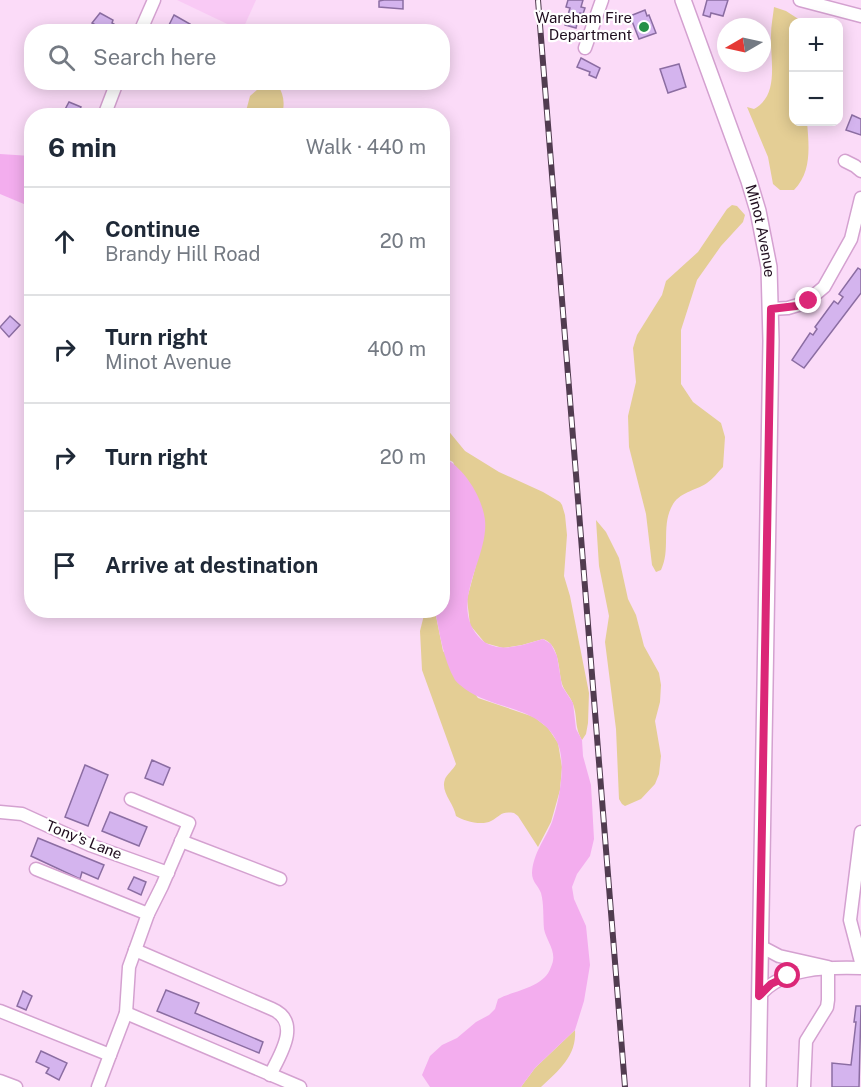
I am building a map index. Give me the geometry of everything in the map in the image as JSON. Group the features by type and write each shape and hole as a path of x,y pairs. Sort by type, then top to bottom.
{"main road":[{"name":"Minot Avenue","path":"683,0 746,170 758,212 769,267 771,309 758,1087"}],"street":[{"path":"144,24 154,0"},
{"path":"585,48 602,0"},
{"path":"800,0 842,5 861,16"},
{"path":"107,108 114,90"},
{"path":"845,161 861,171"},
{"path":"771,309 788,308 805,303 824,287 851,239 861,198"},
{"path":"98,1087 126,1013 129,967 148,914 189,823 131,799"},
{"name":"Tony's Lane","path":"0,812 22,814 90,845 168,873"},
{"path":"861,832 850,920 861,962"},
{"path":"181,841 280,879"},
{"path":"36,869 148,914"},
{"path":"760,946 779,956 828,967 861,968"},
{"path":"135,950 284,1016 287,1035 270,1075"},
{"path":"759,996 771,984 782,978 828,967"},
{"path":"804,1087 806,1041 827,1008 828,967"},
{"path":"0,1011 110,1055"},
{"path":"126,1013 300,1087"},
{"path":"0,1081 16,1087"}],"shaded area":[{"path":"177,0 256,0 245,24 227,24"},
{"path":"774,7 797,18 789,18 789,126 807,126 809,149 807,167 794,190 780,190 773,184 768,157 747,107 754,109 762,103 771,86 771,32"},
{"path":"257,90 280,90 283,108 247,108 250,96"},
{"path":"0,154 24,156 24,204 0,194"},
{"path":"732,205 737,206 745,215 743,222 721,246 697,280 681,330 681,384 693,402 721,423 725,437 723,467 702,486 675,501 667,522 664,562 661,570 656,572 652,565 646,514 629,447 628,416 636,382 633,348 637,335 662,295 666,281 698,252"},
{"path":"450,433 465,451 499,472 543,492 562,505 567,535 564,576 589,693 588,723 582,740 573,704 562,684 553,646 543,639 503,648 485,643 470,625 467,599 484,535 453,462 450,460"},
{"path":"450,461 465,475 476,492 485,520 482,549 469,594 467,609 470,623 478,636 492,646 509,647 543,639 551,644 557,656 562,686 573,703 576,729 582,740 583,756 591,785 594,839 590,856 577,874 572,887 574,899 586,926 590,965 584,1001 575,1030 535,1068 521,1087 430,1087 422,1075 430,1056 442,1045 457,1038 476,1022 489,1015 495,1009 498,999 542,980 551,967 553,957 544,929 542,897 532,873 537,853 555,814 562,771 560,750 549,730 540,721 465,689 455,680 442,646 436,618 450,618"},
{"path":"596,520 606,532 619,558 628,599 636,615 644,646 659,673 661,685 660,702 655,721 661,756 659,774 655,784 641,799 625,806 619,799 616,729 605,642 609,616 599,566"},
{"path":"423,618 436,618 443,651 478,698 534,717 548,728 558,743 562,767 560,790 551,822 538,847 514,813 503,813 483,823 463,820 456,816 444,784 446,777 456,764 422,670 420,631"},
{"path":"575,1030 573,1048 560,1069 541,1087 521,1087 535,1068"}],"building":[{"path":"403,0 403,9 379,7 379,1"},
{"path":"568,0 583,0 581,7 585,8 583,14 580,13 576,28 565,25 570,8 566,7"},
{"path":"707,0 728,0 723,16 711,13 710,17 703,15"},
{"path":"645,10 656,33 639,39 630,16"},
{"path":"100,13 113,20 114,24 94,24 92,23"},
{"path":"174,15 190,24 170,24"},
{"path":"581,58 600,68 596,78 589,75 590,72 577,67"},
{"path":"679,64 686,87 668,93 660,69"},
{"path":"69,102 81,107 81,108 66,108"},
{"path":"852,115 861,119 861,135 846,130"},
{"path":"858,268 861,270 861,293 804,368 792,360 810,333 813,335 817,329 815,327 834,301 838,304 843,297 839,294"},
{"path":"10,316 20,325 9,337 0,327"},
{"path":"152,760 170,768 163,785 145,778"},
{"path":"85,765 108,775 88,826 65,817"},
{"path":"110,812 147,827 139,846 102,831"},
{"path":"38,838 104,865 98,879 82,872 80,879 31,856"},
{"path":"134,877 146,882 141,895 128,889"},
{"path":"166,990 199,1003 195,1013 263,1042 259,1053 157,1011"},
{"path":"23,991 32,996 26,1010 17,1006"},
{"path":"856,1006 861,1006 859,1087 832,1087 832,1063 851,1065"},
{"path":"41,1051 67,1063 59,1080 46,1073 49,1068 36,1062"}],"railway":[{"path":"538,0 625,1087"}],"place":[{"name":"Wareham Fire Department","path":"644,27"}],"route":[{"path":"788,976 771,984 759,996 771,309 788,308 809,301"}]}
